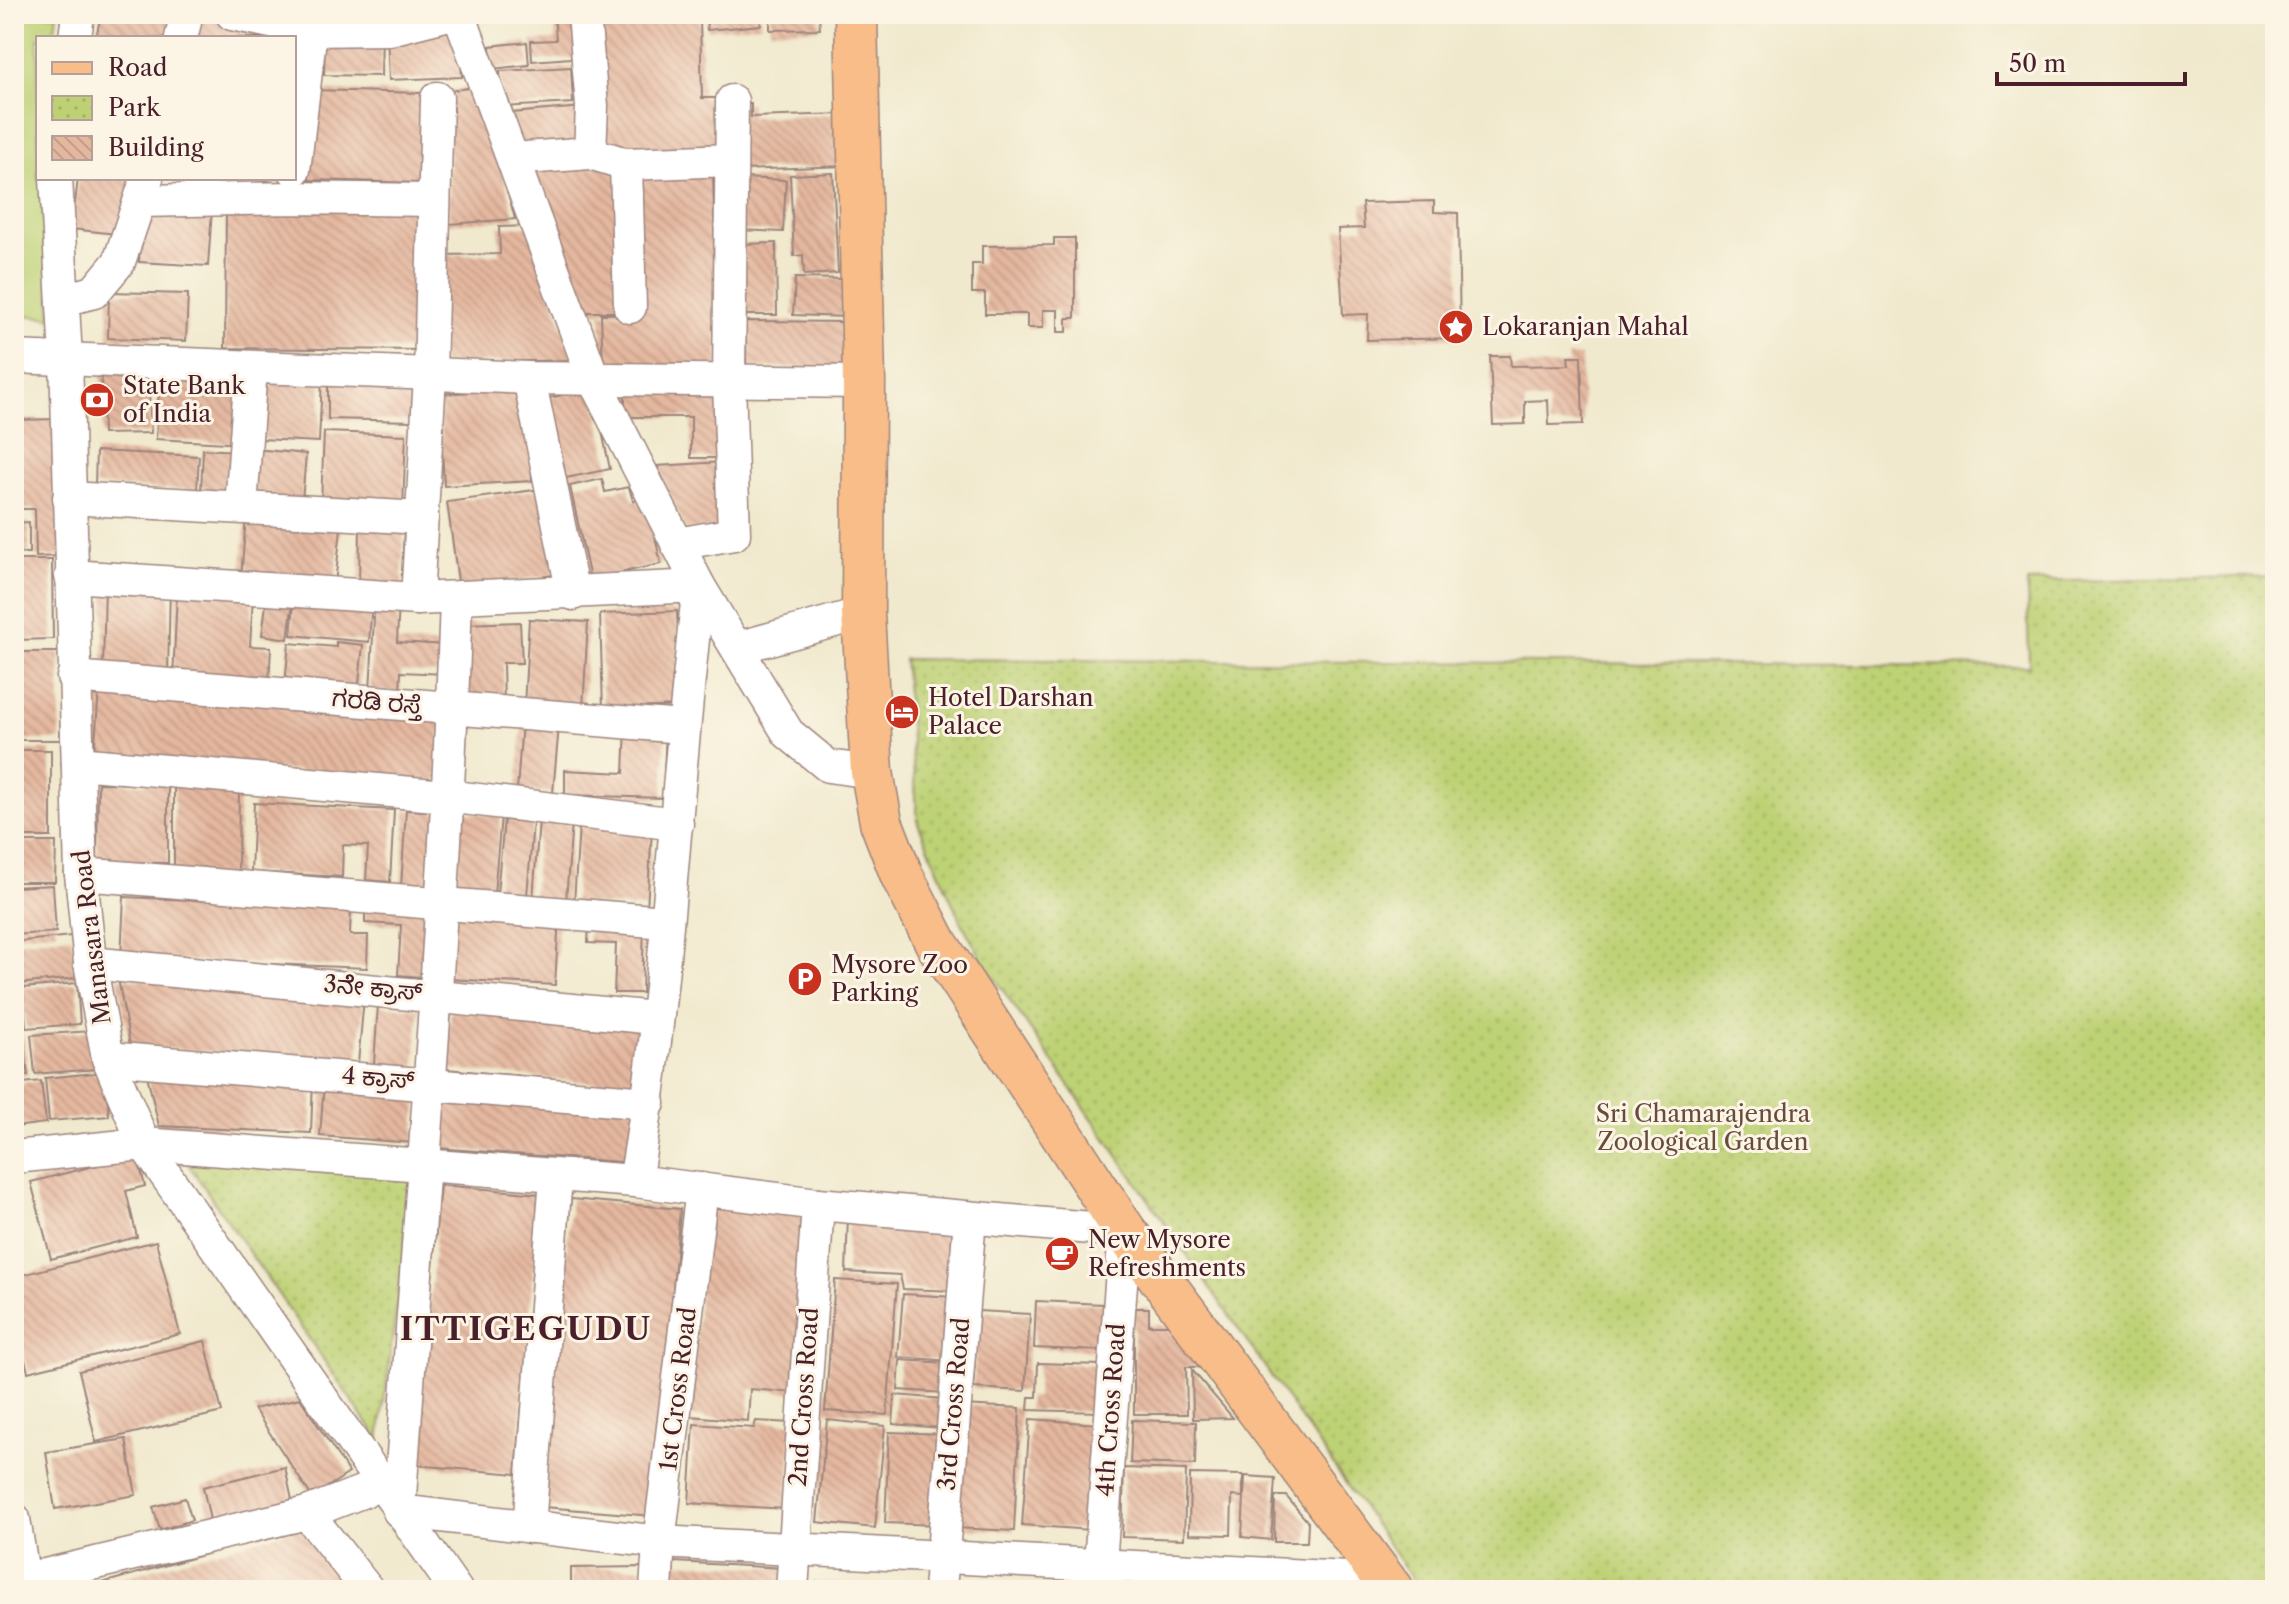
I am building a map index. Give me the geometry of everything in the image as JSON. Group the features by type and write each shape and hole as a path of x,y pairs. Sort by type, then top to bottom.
{"main road":[{"path":"856,14 864,382 863,613 872,772 881,822 902,876 937,944 1125,1231 1388,1587"}],"street":[{"path":"75,36 78,14"},
{"path":"182,36 187,14"},
{"path":"232,14 390,29 449,14"},
{"path":"459,14 594,380 699,586 788,733 828,766 872,772"},
{"path":"584,14 592,106 590,153"},
{"path":"296,157 312,22"},
{"path":"417,599 430,376 437,98"},
{"path":"677,544 734,534 729,381 732,101"},
{"path":"513,159 590,153 626,164 731,160"},
{"path":"626,164 630,307"},
{"name":"Manasara Road","path":"56,180 66,359 81,874 90,963 108,1058 144,1144 456,1590"},
{"path":"63,300 94,292 119,262 144,190 293,182 433,200"},
{"path":"14,357 430,376 864,382"},
{"path":"241,507 251,368"},
{"path":"529,378 573,594"},
{"path":"69,498 422,518"},
{"path":"71,576 417,599 699,586"},
{"path":"635,1181 649,1103 655,1018 677,824 682,727 699,586"},
{"path":"456,599 444,905 428,1082 399,1511 659,1542 942,1558 1099,1578 1388,1587"},
{"path":"737,648 863,613"},
{"name":"ಗರಡಿ ರಸ್ತೆ","path":"73,677 682,727"},
{"path":"78,763 446,796 677,824"},
{"path":"81,874 665,922"},
{"name":"3ನೆೇ ಕ್ರಾಸ್","path":"90,963 436,994 655,1018"},
{"name":"4 ಕ್ರಾಸ್","path":"108,1058 428,1082 649,1103"},
{"path":"14,1157 144,1144 635,1181 818,1204 1125,1231"},
{"path":"529,1527 556,1177"},
{"name":"1st Cross Road","path":"656,1590 659,1542 702,1189"},
{"name":"2nd Cross Road","path":"792,1590 818,1204"},
{"name":"3rd Cross Road","path":"940,1590 970,1218"},
{"name":"4th Cross Road","path":"1099,1578 1125,1231"},
{"path":"14,1519 28,1585 307,1513 382,1484"},
{"path":"307,1513 368,1590"}],"green space":[{"path":"14,14 57,14 54,36 36,36 36,180 41,180 52,318 14,314"},
{"name":"Sri Chamarajendra Zoological Garden","path":"2275,576 2275,1590 1420,1590 984,963 959,918 918,823 904,659 2029,666 2027,582"},
{"path":"184,1158 414,1174 379,1440"}],"building":[{"path":"101,14 180,14 175,36 96,36"},
{"path":"554,14 581,14 584,57 532,61 531,41 556,40"},
{"path":"600,14 659,14 659,20 700,18 702,98 727,98 729,149 605,153"},
{"path":"706,14 760,14 761,25 707,30"},
{"path":"770,14 819,14 820,29 770,30"},
{"path":"194,16 275,25 274,36 191,36"},
{"path":"459,28 462,77 389,80 387,32"},
{"path":"325,35 382,37 381,76 324,75"},
{"path":"527,42 529,65 492,69 490,46"},
{"path":"571,67 573,103 502,107 500,71"},
{"path":"480,86 515,219 449,224 449,91"},
{"path":"311,90 424,93 421,183 309,180"},
{"path":"739,103 751,103 751,117 843,114 845,166 742,170"},
{"path":"583,107 587,146 515,152 511,113"},
{"path":"617,165 620,312 579,312 520,167"},
{"path":"713,173 718,366 603,368 601,314 640,313 636,175"},
{"path":"833,173 838,273 804,275 803,255 794,256 790,175"},
{"path":"742,178 786,180 783,232 739,230"},
{"path":"78,180 131,180 125,235 72,229"},
{"path":"1434,201 1434,212 1458,213 1460,338 1367,340 1368,314 1343,315 1338,229 1364,228 1362,203"},
{"path":"142,205 212,210 208,266 139,262"},
{"path":"226,207 422,209 420,350 225,348"},
{"path":"530,226 573,360 443,363 441,255 500,254 499,227"},
{"path":"1054,238 1075,238 1075,318 1067,318 1067,332 1058,332 1058,310 1043,310 1043,328 1027,328 1027,314 985,314 985,293 972,293 972,264 982,264 982,246 1054,245"},
{"path":"776,243 777,315 744,315 743,244"},
{"path":"795,278 848,279 847,317 793,315"},
{"path":"109,292 188,294 186,341 108,338"},
{"path":"746,321 847,322 847,368 746,367"},
{"path":"1490,356 1510,356 1511,366 1569,365 1568,356 1581,356 1583,424 1549,425 1548,400 1525,401 1525,424 1493,425"},
{"path":"141,371 142,392 149,391 151,433 103,434 101,372"},
{"path":"160,371 247,377 243,444 156,439"},
{"path":"264,376 322,379 319,442 261,439"},
{"path":"328,381 414,383 413,421 328,419"},
{"path":"526,389 532,481 444,486 439,394"},
{"path":"593,389 610,469 566,478 549,398"},
{"path":"625,391 724,391 724,458 691,458 691,417 625,417"},
{"path":"59,419 62,556 36,557 35,509 14,509 14,420"},
{"path":"324,432 406,435 403,506 321,503"},
{"path":"203,449 238,451 236,493 201,491"},
{"path":"254,449 306,454 302,502 250,498"},
{"path":"96,451 199,456 197,490 95,486"},
{"path":"723,462 728,527 686,530 657,466"},
{"path":"602,479 605,492 629,487 633,501 647,498 661,564 590,579 570,486"},
{"path":"542,489 554,575 459,588 447,502"},
{"path":"246,517 342,519 335,584 241,577"},
{"path":"29,522 29,553 14,553 14,523"},
{"path":"360,523 404,524 402,587 359,586"},
{"path":"14,560 52,560 53,639 14,640"},
{"path":"105,585 170,586 168,673 103,672"},
{"path":"177,592 253,597 250,646 271,647 269,684 173,679"},
{"path":"295,595 372,603 369,642 291,635"},
{"path":"267,597 293,601 288,639 262,635"},
{"path":"375,599 399,600 397,642 447,645 446,674 401,672 400,692 370,691"},
{"path":"677,611 681,706 603,709 600,614"},
{"path":"529,619 588,622 583,709 524,706"},
{"path":"520,622 522,663 503,663 504,702 468,703 465,624"},
{"path":"336,642 363,645 358,692 285,684 289,643 336,647"},
{"path":"14,652 60,652 60,740 14,740"},
{"path":"99,689 442,715 437,781 94,756"},
{"path":"522,722 559,725 553,793 517,790"},
{"path":"626,727 666,728 663,798 565,795 565,770 624,773"},
{"path":"14,750 51,750 51,837 14,837"},
{"path":"98,783 168,784 168,863 97,862"},
{"path":"174,785 239,786 238,875 174,875"},
{"path":"254,803 394,810 390,882 366,880 368,846 343,845 342,877 251,872"},
{"path":"406,810 442,812 437,889 401,887"},
{"path":"463,812 501,816 494,894 456,890"},
{"path":"504,820 533,822 527,896 497,893"},
{"path":"539,820 572,822 566,901 533,899"},
{"path":"579,825 652,830 647,908 574,903"},
{"path":"14,842 56,842 55,882 14,882"},
{"path":"53,885 56,932 14,935 14,887"},
{"path":"124,897 351,907 350,935 368,935 367,968 121,958"},
{"path":"365,907 436,911 432,978 398,975 401,925 365,923"},
{"path":"453,911 559,917 555,985 449,979"},
{"path":"589,923 644,925 642,993 614,993 616,944 588,943"},
{"path":"71,936 76,978 18,984 14,942"},
{"path":"118,978 364,998 358,1063 130,1045"},
{"path":"77,983 80,1024 26,1028 23,988"},
{"path":"14,984 22,1031 14,1032"},
{"path":"378,1005 419,1009 415,1068 374,1064"},
{"path":"451,1011 648,1029 642,1087 446,1069"},
{"path":"92,1031 96,1069 35,1074 31,1035"},
{"path":"23,1034 28,1075 14,1076 14,1035"},
{"path":"146,1071 313,1079 311,1133 159,1126"},
{"path":"105,1072 109,1116 49,1121 45,1078"},
{"path":"41,1081 46,1123 14,1127 14,1084"},
{"path":"324,1083 418,1089 414,1143 320,1136"},
{"path":"442,1093 638,1109 633,1163 437,1148"},
{"path":"137,1155 145,1186 126,1191 137,1237 51,1259 31,1182"},
{"path":"440,1185 540,1194 516,1474 416,1465"},
{"path":"571,1199 680,1209 653,1516 544,1507"},
{"path":"706,1205 810,1213 796,1393 750,1389 748,1421 690,1416"},
{"path":"848,1216 961,1222 957,1291 903,1289 900,1275 846,1272"},
{"path":"156,1241 180,1334 28,1372 14,1318 14,1277"},
{"path":"835,1280 897,1284 887,1415 825,1411"},
{"path":"903,1294 955,1297 950,1361 898,1357"},
{"path":"1036,1301 1104,1304 1102,1351 1034,1348"},
{"path":"1134,1308 1149,1308 1149,1325 1178,1325 1204,1367 1186,1367 1187,1414 1134,1414"},
{"path":"978,1311 1030,1314 1025,1391 973,1388"},
{"path":"205,1341 222,1412 96,1442 79,1371"},
{"path":"900,1360 947,1363 945,1393 898,1390"},
{"path":"1038,1363 1100,1365 1099,1412 1028,1410 1029,1397 1037,1397"},
{"path":"1192,1370 1233,1418 1193,1419"},
{"path":"895,1395 944,1399 942,1428 893,1424"},
{"path":"300,1398 349,1473 312,1497 254,1409"},
{"path":"961,1405 1020,1408 1014,1531 955,1528"},
{"path":"1030,1419 1098,1424 1091,1530 1022,1525"},
{"path":"827,1420 885,1426 875,1528 817,1522"},
{"path":"1132,1420 1196,1422 1195,1465 1130,1463"},
{"path":"756,1421 792,1423 787,1509 689,1503 694,1424 754,1428"},
{"path":"889,1432 944,1434 940,1525 885,1523"},
{"path":"126,1439 136,1495 55,1509 46,1452"},
{"path":"285,1467 292,1500 210,1520 203,1487"},
{"path":"1124,1468 1186,1470 1184,1539 1122,1537"},
{"path":"1190,1474 1243,1475 1243,1497 1232,1496 1231,1535 1189,1534"},
{"path":"1245,1476 1275,1478 1271,1540 1242,1537"},
{"path":"1275,1496 1286,1496 1308,1522 1307,1542 1274,1542"},
{"path":"185,1498 192,1520 160,1530 153,1507"},
{"path":"302,1527 349,1590 88,1587"},
{"path":"674,1562 783,1568 782,1590 672,1590"},
{"path":"643,1567 643,1590 571,1590 571,1568"},
{"path":"817,1582 867,1585 866,1590 817,1590"}],"place":[{"name":"Lokaranjan Mahal","path":"1456,327"},
{"name":"State Bank of India","path":"97,400"},
{"name":"Hotel Darshan Palace","path":"902,712"},
{"name":"Mysore Zoo Parking","path":"805,979"},
{"name":"New Mysore Refreshments","path":"1062,1254"}],"district":[{"name":"ITTIGEGUDU","path":"526,1329"}]}
